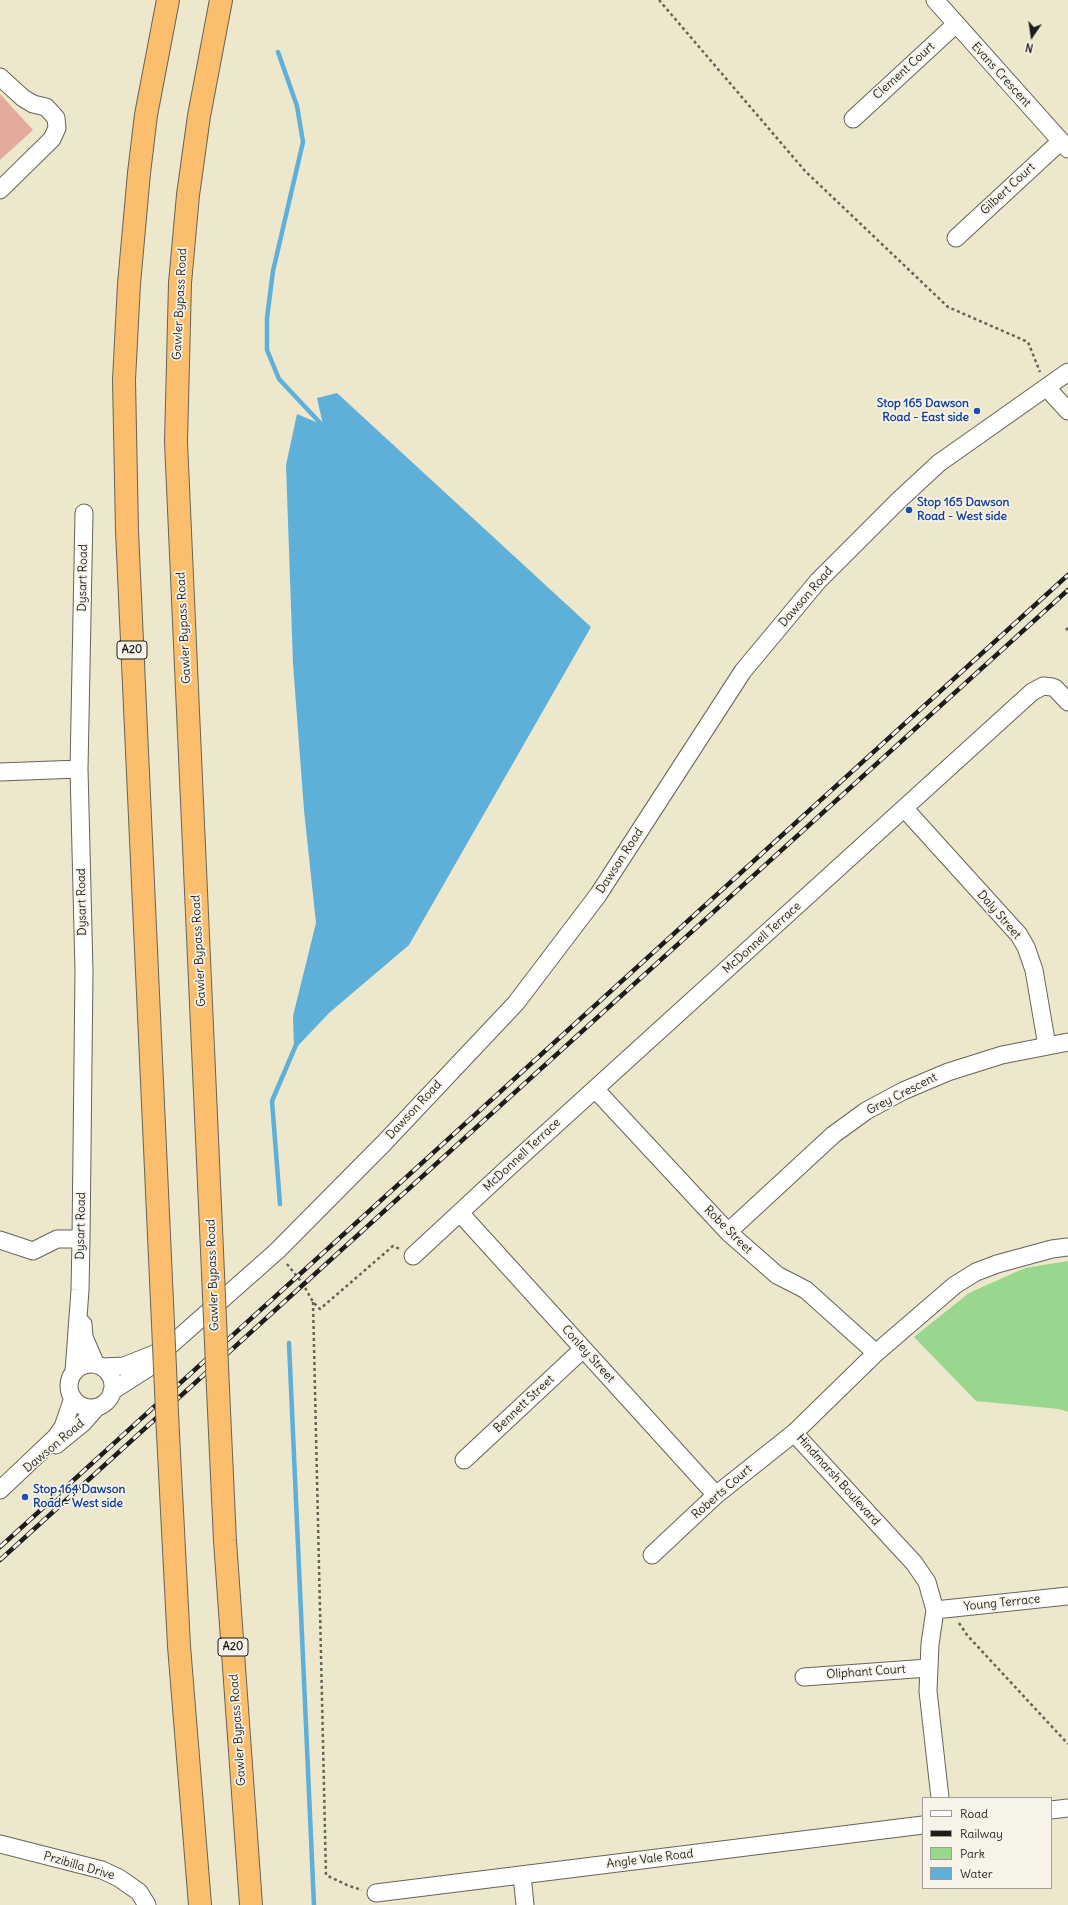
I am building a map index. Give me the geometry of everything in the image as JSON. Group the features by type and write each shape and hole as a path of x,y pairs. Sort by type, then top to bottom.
{"highway":[{"name":"A20","path":"168,0 146,114 139,173 129,284 124,380 128,547 168,1434 179,1646 200,1905"},
{"name":"Gawler Bypass Road","path":"221,0 199,116 188,195 180,283 176,442 225,1541 251,1905"}],"street":[{"name":"Evans Crescent","path":"935,0 1064,145"},
{"name":"Clement Court","path":"853,118 956,24"},
{"path":"0,77 23,98 33,104 46,107 56,118 57,128 52,139 0,190"},
{"name":"Gilbert Court","path":"956,238 1064,145"},
{"name":"Dawson Road","path":"112,1391 148,1368 165,1350 277,1251 384,1143 516,1003 598,895 743,671 818,581 898,501 939,463 1068,372"},
{"path":"1047,388 1068,411"},
{"name":"Dysart Road","path":"74,1372 80,1290 81,1239 84,971 79,769 84,513"},
{"name":"McDonnell Terrace","path":"413,1256 904,808 1039,688 1043,686 1055,688 1068,702"},
{"path":"0,772 79,769"},
{"name":"Daly Street","path":"904,808 1023,941 1034,970 1047,1046"},
{"name":"Grey Crescent","path":"728,1232 833,1136 866,1111 903,1091 948,1072 1002,1054 1068,1042"},
{"name":"Robe Street","path":"595,1089 728,1232 776,1275 806,1290 876,1353"},
{"name":"Conley Street","path":"460,1213 716,1495"},
{"path":"0,1240 33,1251 57,1239 81,1239"},
{"name":"Hindmarsh Boulevard","path":"940,1797 928,1691 928,1668 935,1610 927,1582 914,1563 794,1433 876,1353 950,1289 976,1272 1012,1260 1068,1247"},
{"name":"Dysart Road","path":"80,1290 84,1337 99,1366"},
{"name":"Bennett Street","path":"464,1460 583,1349"},
{"name":"Dawson Road","path":"99,1366 124,1366 165,1350"},
{"path":"89,1364 99,1366 110,1376 113,1383 112,1391 106,1402 96,1407 82,1406 73,1398 69,1383 74,1372 80,1367 89,1364"},
{"name":"Dawson Road","path":"4,1486 56,1437 63,1427 73,1398"},
{"name":"Dawson Road","path":"4,1486 84,1423 96,1407"},
{"name":"Roberts Court","path":"652,1555 716,1495 794,1433"},
{"name":"Young Terrace","path":"935,1610 1068,1596"},
{"name":"Oliphant Court","path":"804,1677 928,1668"},
{"path":"1052,1810 1068,1808"},
{"name":"Angle Vale Road","path":"376,1893 922,1825"},
{"name":"Przibilla Drive","path":"0,1844 102,1870 119,1878 134,1888 139,1892 147,1905"},
{"path":"522,1875 525,1905"}],"path":[{"path":"659,0 805,171 948,307 1028,342 1047,388"},
{"path":"277,1251 303,1284 313,1302 320,1309 393,1246 413,1256"},
{"path":"313,1302 326,1875 349,1886 376,1893"},
{"path":"957,1608 959,1624 967,1635 1068,1744"}],"green space":[{"path":"1068,1261 1068,1412 1059,1409 976,1401 914,1337 969,1293 1025,1268"}],"water":[{"path":"337,393 591,627 409,945 329,1013 294,1050 293,1016 316,923 304,810 293,664 286,465 297,414 323,425 317,398"}],"building":[{"path":"0,94 33,130 0,160"}],"waterway":[{"path":"278,52 297,106 303,142 273,271 267,318 267,350 279,379 323,426 323,430"},
{"path":"280,1204 272,1101 296,1045"},
{"path":"289,1343 314,1905"}],"railway":[{"path":"0,1547 1068,575"},
{"path":"0,1560 1068,590"}],"place":[{"name":"Stop 165 Dawson Road - East side","path":"977,411"},
{"name":"Stop 165 Dawson Road - West side","path":"909,510"},
{"name":"Stop 164 Dawson Road - West side","path":"25,1497"}]}
